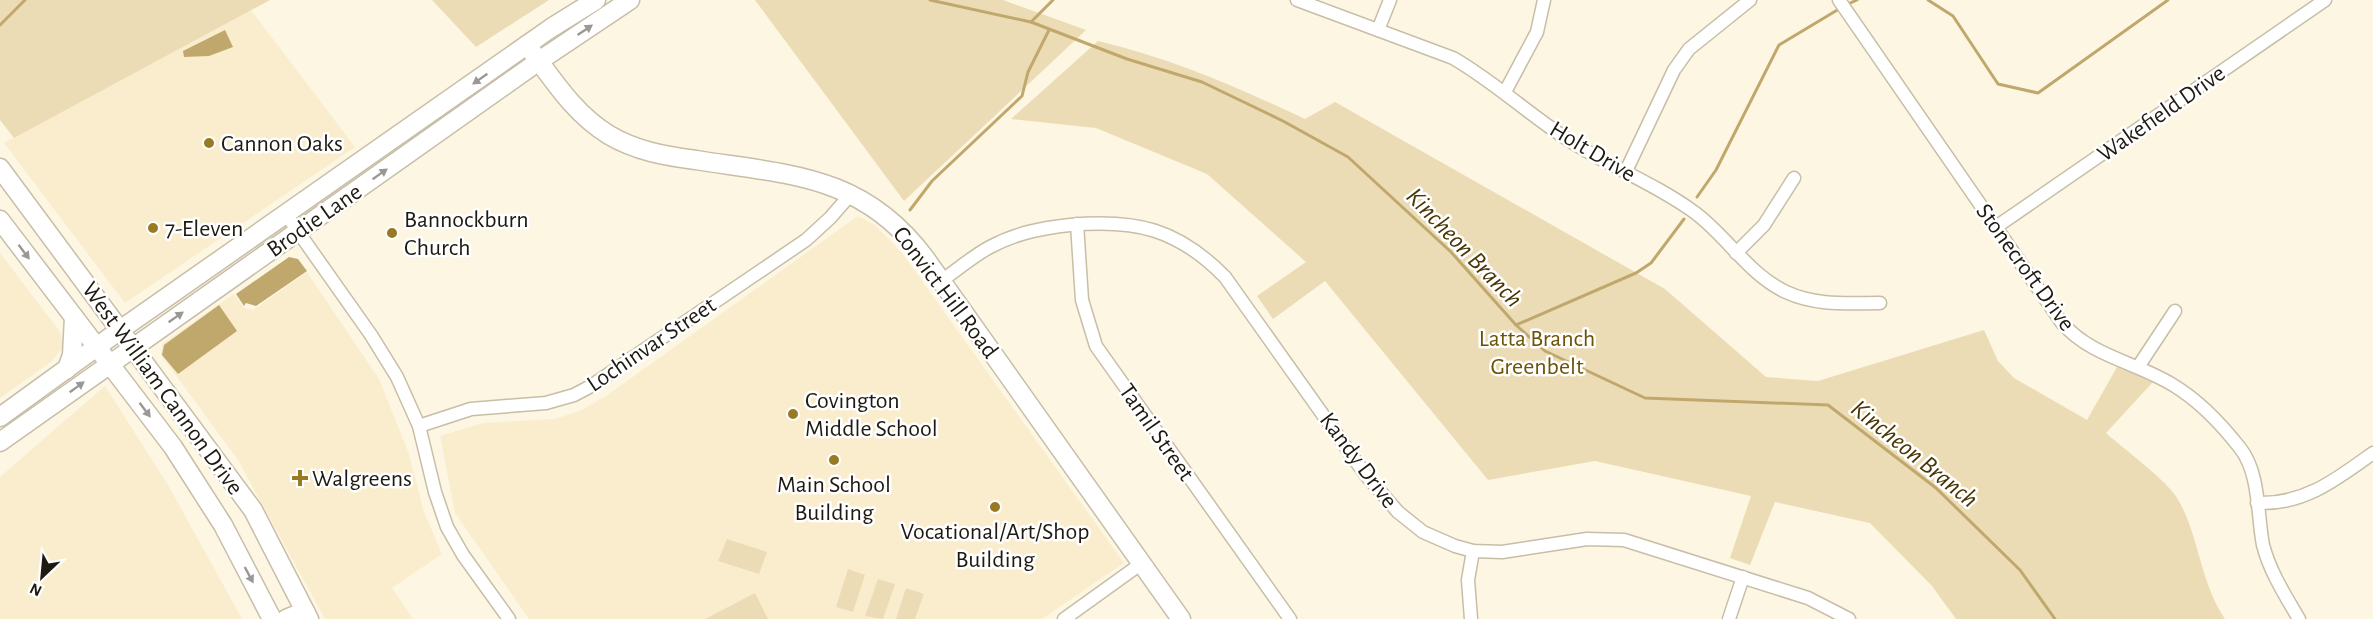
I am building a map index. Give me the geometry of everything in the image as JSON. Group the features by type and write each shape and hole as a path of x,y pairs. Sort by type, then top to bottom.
{"main road":[{"name":"Brodie Lane","path":"0,417 97,346 287,216 527,45 596,0"},
{"name":"Brodie Lane","path":"0,442 539,61 630,0"},
{"name":"Convict Hill Road","path":"527,45 585,118 626,144 659,154 815,180 874,206 897,225 914,243 1181,619"},
{"name":"West William Cannon Drive","path":"1,172 253,510 307,615"},
{"name":"West William Cannon Drive","path":"0,220 173,447 223,525 272,619"},
{"path":"67,369 72,355 74,317"},
{"path":"286,619 307,615"}],"street":[{"name":"Holt Drive","path":"1297,0 1453,58 1505,92 1563,137 1626,171 1697,214 1736,252 1784,291 1805,299 1828,303 1880,303"},
{"path":"1378,30 1390,0"},
{"path":"1505,92 1537,32 1544,0"},
{"path":"1626,171 1674,70 1689,50 1750,0"},
{"name":"Wakefield Drive","path":"1996,227 2325,0"},
{"name":"Stonecroft Drive","path":"1840,2 2073,336 2103,354 2138,367 2175,386 2229,434 2242,451 2250,468 2264,546 2271,568 2299,619"},
{"path":"1736,252 1764,225 1794,178"},
{"name":"Lochinvar Street","path":"419,426 471,409 546,403 591,386 806,240 830,219 850,194"},
{"path":"287,216 386,357 419,426 435,492 447,527 463,555 508,619"},
{"name":"Kandy Drive","path":"941,281 991,247 1012,237 1049,227 1123,223 1149,228 1195,249 1225,277 1242,297 1385,500 1423,532 1455,546 1502,552 1587,539 1624,540 1808,598 1849,619"},
{"name":"Tamil Street","path":"1077,224 1082,300 1096,346 1290,619"},
{"path":"2138,367 2175,311"},
{"path":"2257,503 2289,501 2313,493 2373,453"},
{"path":"1471,619 1468,580 1473,550"},
{"path":"1064,619 1142,563"},
{"path":"1729,619 1743,577"}],"shaded area":[{"name":"Cannon Oaks","path":"251,10 355,147 125,303 4,143"},
{"path":"225,30 233,47 209,56 184,57 183,51"},
{"name":"Covington Middle School","path":"858,216 875,225 902,253 1124,563 1042,619 529,619 455,513 440,436 483,423 555,419 582,410 609,394"},
{"path":"0,253 60,332 63,347 52,361 0,398"},
{"path":"289,257 298,259 307,271 256,306 246,303 244,306 236,294"},
{"path":"307,272 379,379 409,454 424,512 442,554 392,588 413,619 325,619 238,460 161,355 162,344 234,294 244,308 253,310"},
{"path":"219,305 237,331 178,374 162,355 164,345"},
{"path":"105,386 168,485 242,619 0,619 0,477"}],"green space":[{"path":"0,0 270,0 14,138 0,120"},
{"path":"432,0 549,0 476,47"},
{"path":"755,0 1003,0 1086,30 904,201"},
{"name":"Latta Branch Greenbelt","path":"1098,41 1152,56 1203,74 1305,119 1335,102 1665,289 1766,377 1818,381 1984,330 1998,361 2014,378 2087,420 2117,367 2153,382 2106,433 2175,495 2189,523 2209,588 2225,619 1956,619 1932,586 1870,523 1775,502 1750,565 1730,558 1751,496 1595,461 1488,480 1325,281 1273,319 1257,296 1306,262 1207,174 1096,128 1011,119"},
{"path":"727,539 767,552 759,574 718,561"},
{"path":"848,569 865,575 853,612 836,607"},
{"path":"878,579 895,584 883,619 865,616"},
{"path":"906,588 924,594 915,619 896,619"},
{"path":"755,593 768,619 705,619"}],"waterway":[{"name":"Kincheon Branch","path":"0,25 25,0"},
{"name":"Kincheon Branch","path":"930,0 1031,22 1127,59 1202,82 1283,121 1348,157 1451,252 1516,325 1545,351 1645,398 1828,405 1936,488 2020,570 2055,619"},
{"path":"1031,22 1053,0"},
{"path":"1848,4 1857,0"},
{"path":"1928,0 1953,16 1998,84 2038,93 2168,0"},
{"path":"1697,197 1716,170 1779,45 1839,9"},
{"path":"910,210 932,181 1022,96 1028,72 1049,30"},
{"path":"1516,325 1636,273 1651,263 1684,219"}],"place":[{"name":"Cannon Oaks","path":"209,143"},
{"name":"7-Eleven","path":"153,228"},
{"name":"Bannockburn Church","path":"392,233"},
{"name":"Covington Middle School","path":"793,414"},
{"name":"Main School Building","path":"834,460"},
{"name":"Walgreens","path":"300,478"},
{"name":"Vocational/Art/Shop Building","path":"995,507"}]}
